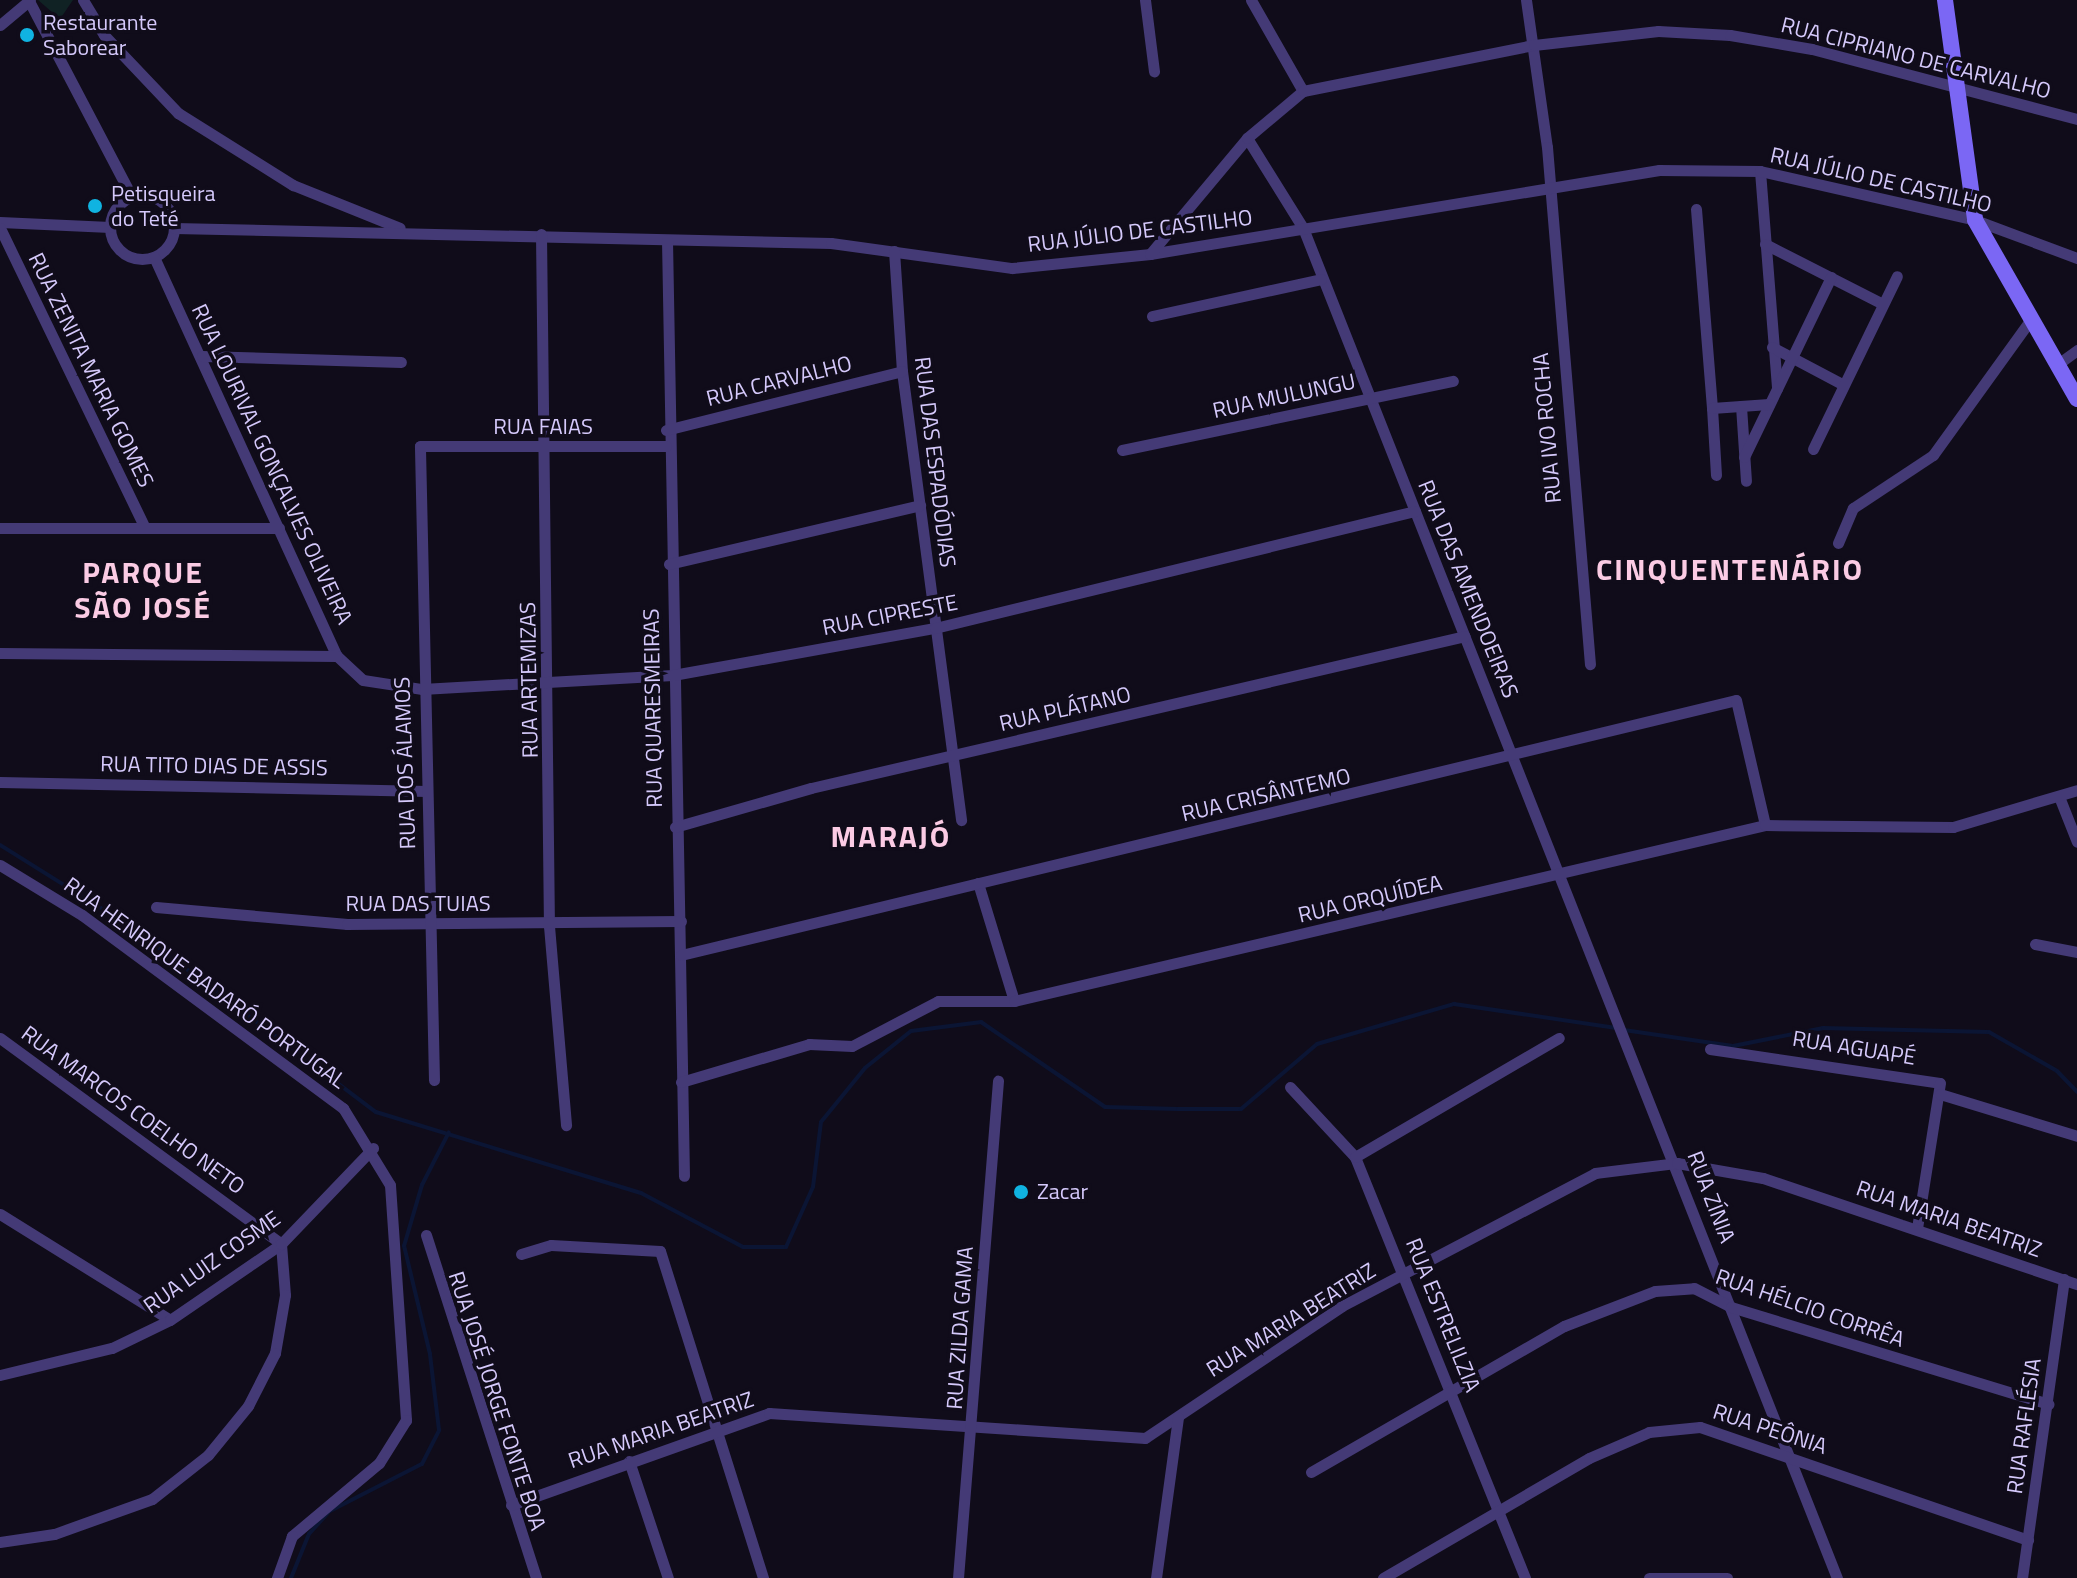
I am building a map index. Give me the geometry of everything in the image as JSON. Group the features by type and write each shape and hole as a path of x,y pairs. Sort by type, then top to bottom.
{"street":[{"path":"0,25 30,0 132,197 166,206 174,228"},
{"name":"RUA JÚLIO DE CASTILHO","path":"83,0 142,77 202,130 293,185 408,231 541,234 894,251 1012,268 1150,254 1659,170 1760,171 1975,220 2077,258"},
{"path":"1145,0 1154,71"},
{"path":"1251,0 1303,91"},
{"name":"RUA IVO ROCHA","path":"1526,0 1534,45 1590,664"},
{"path":"1945,0 1961,91 1975,220 2077,399"},
{"name":"RUA CIPRIANO DE CARVALHO","path":"1150,254 1247,138 1303,91 1534,45 1658,31 1730,35 1812,49 1961,91 2077,119"},
{"name":"RUA DAS AMENDOEIRAS","path":"1247,138 1303,228 1594,966"},
{"path":"1760,171 1777,388"},
{"path":"110,227 132,197"},
{"path":"1696,209 1716,475"},
{"path":"0,222 110,227"},
{"path":"110,227 124,254 154,257 174,228"},
{"name":"RUA ZENITA MARIA GOMES","path":"0,228 145,528"},
{"path":"174,228 408,231"},
{"name":"RUA ARTEMIZAS","path":"541,234 541,447 552,681 549,926 566,1125"},
{"name":"RUA QUARESMEIRAS","path":"667,240 666,446 675,827 681,921 684,1176"},
{"path":"1765,244 1883,304"},
{"name":"RUA DAS ESPADÓDIAS","path":"894,251 902,371 949,756 961,820"},
{"name":"RUA LOURIVAL GONÇALVES OLIVEIRA","path":"154,257 337,656 363,680"},
{"path":"1813,449 1897,276"},
{"path":"1744,457 1831,277"},
{"path":"1152,316 1321,279"},
{"path":"1838,543 1853,508 1933,455 2031,319"},
{"path":"1772,347 1844,385"},
{"path":"2058,364 2077,350"},
{"path":"202,356 401,362"},
{"name":"RUA CARVALHO","path":"666,430 902,371"},
{"name":"RUA MULUNGU","path":"1122,450 1453,381"},
{"path":"1712,408 1769,404"},
{"path":"1741,406 1746,481"},
{"name":"RUA FAIAS","path":"420,446 666,446"},
{"name":"RUA DOS ÁLAMOS","path":"420,446 422,689 434,1080"},
{"path":"669,564 920,505"},
{"name":"RUA CIPRESTE","path":"363,680 422,689 673,675 935,628 1415,511"},
{"path":"0,528 279,528"},
{"name":"RUA PLÁTANO","path":"675,827 949,756 1465,636"},
{"path":"0,653 337,656"},
{"name":"RUA CRISÂNTEMO","path":"681,955 1512,757 1736,700 1765,825"},
{"name":"RUA TITO DIAS DE ASSIS","path":"0,782 427,791"},
{"name":"RUA ORQUÍDEA","path":"681,1082 809,1044 852,1046 938,1001 1014,1001 1558,876 1765,825 1953,827 2060,799 2077,790"},
{"path":"2060,799 2077,842"},
{"name":"RUA HENRIQUE BADARÓ PORTUGAL","path":"0,865 82,915 343,1108 373,1148 390,1185 406,1420 379,1463 292,1536 277,1578"},
{"path":"978,883 1014,1001"},
{"name":"RUA DAS TUIAS","path":"156,907 429,924 549,926 681,921"},
{"path":"2035,944 2077,952"},
{"name":"RUA ZÍNIA","path":"1594,966 1677,1163 1837,1578"},
{"name":"RUA MARCOS COELHO NETO","path":"0,1038 281,1244"},
{"path":"1355,1157 1559,1038"},
{"name":"RUA AGUAPÉ","path":"1710,1049 1897,1074 1940,1083 1940,1094"},
{"name":"RUA ZILDA GAMA","path":"958,1578 974,1425 998,1081"},
{"name":"RUA ESTRELILZIA","path":"1290,1087 1355,1157 1406,1273 1525,1578"},
{"path":"1917,1228 1940,1094 2077,1136"},
{"name":"RUA LUIZ COSME","path":"0,1375 112,1348 170,1320 281,1244 373,1148"},
{"name":"RUA MARIA BEATRIZ","path":"511,1505 721,1427 769,1413 1145,1438 1342,1306 1551,1191 1595,1173 1677,1163 1763,1178 2077,1284"},
{"path":"0,1214 170,1320"},
{"name":"RUA JOSÉ JORGE FONTE BOA","path":"426,1235 536,1578"},
{"path":"0,1542 54,1534 152,1499 208,1455 248,1406 275,1353 285,1295 281,1244"},
{"path":"521,1254 551,1245 660,1251 721,1427 763,1578"},
{"name":"RUA RAFLÉSIA","path":"2022,1578 2064,1279"},
{"name":"RUA HÉLCIO CORRÊA","path":"1311,1472 1564,1326 1655,1291 1694,1288 1731,1307 2048,1404"},
{"path":"1156,1578 1179,1417"},
{"name":"RUA PEÔNIA","path":"1383,1578 1502,1515 1589,1458 1649,1432 1700,1427 1792,1456 2028,1540"},
{"path":"629,1461 668,1578"},
{"path":"1649,1578 1727,1578"}],"shaded area":[{"path":"38,0 73,0 60,19"}],"waterway":[{"path":"0,845 131,927 376,1112 641,1193 743,1247 786,1247 813,1187 821,1122 865,1068 911,1031 981,1022 1105,1107 1241,1109 1317,1044 1454,1004 1616,1028"},
{"path":"1624,1030 1733,1046 1823,1028 1989,1032 2057,1071 2077,1092"},
{"path":"291,1578 309,1534 330,1511 422,1464 439,1430 430,1354 404,1246 422,1185 449,1132"}],"place":[{"name":"Restaurante Saborear","path":"27,35"},
{"name":"Petisqueira do Teté","path":"95,206"},
{"name":"Zacar","path":"1021,1192"}],"district":[{"name":"CINQUENTENÁRIO","path":"1730,569"},
{"name":"PARQUE SÃO JOSÉ","path":"143,589"},
{"name":"MARAJÓ","path":"891,836"}]}
